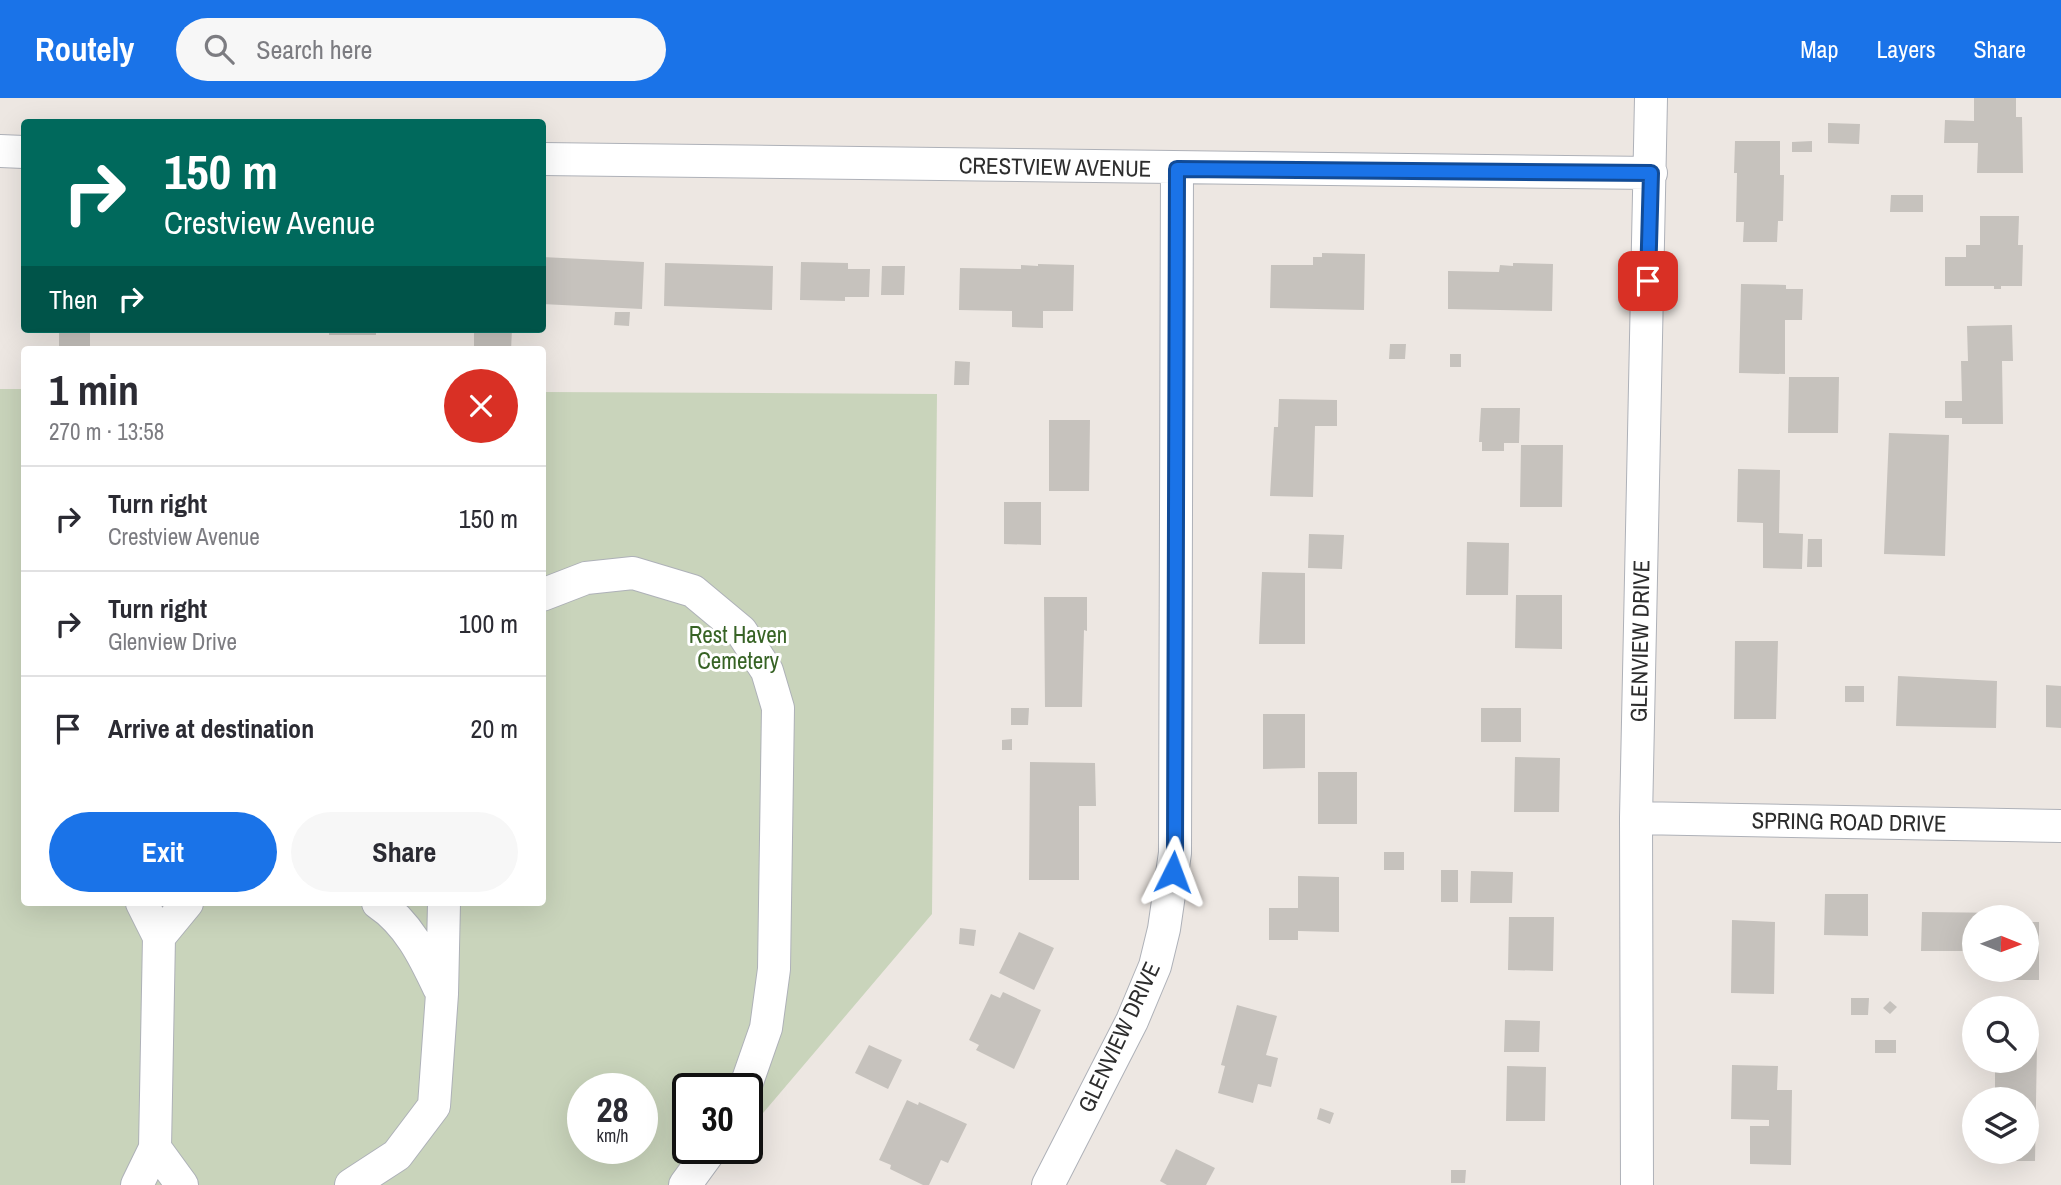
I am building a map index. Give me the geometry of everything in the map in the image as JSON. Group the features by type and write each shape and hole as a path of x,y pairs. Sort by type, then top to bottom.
{"street":[{"name":"GLENVIEW DRIVE","path":"1637,1185 1636,818 1651,98"},
{"path":"0,151 21,152"},
{"name":"CRESTVIEW AVENUE","path":"546,159 1651,173"},
{"name":"GLENVIEW DRIVE","path":"1048,1185 1132,1021 1150,976 1164,929 1171,890 1175,853 1177,169"},
{"path":"546,593 586,578 633,573 693,591 741,631 767,671 778,708 774,969 766,1028 750,1073"},
{"name":"SPRING ROAD DRIVE","path":"1636,818 2061,826"},
{"path":"137,1185 155,1148 159,937 144,906"},
{"path":"159,937 185,906"},
{"path":"383,906 395,914 423,953 442,994"},
{"path":"351,1185 397,1154 434,1106 442,994 444,906"},
{"path":"155,1148 182,1185"},
{"path":"685,1185 700,1164"}],"green space":[{"name":"Rest Haven Cemetery","path":"0,389 21,389 21,906 546,906 546,392 937,394 932,914 763,1113 763,1073 672,1073 672,1164 721,1164 703,1185 0,1185"}],"building":[{"path":"1974,98 2016,98 2016,117 2022,117 2023,173 1977,173 1978,143 1944,143 1945,120 1974,121"},
{"path":"1828,123 1860,124 1859,144 1828,143"},
{"path":"1735,141 1780,141 1780,175 1784,175 1783,221 1778,221 1777,242 1743,242 1744,222 1736,222"},
{"path":"1812,141 1812,152 1792,152 1792,142"},
{"path":"1891,195 1923,195 1923,212 1890,212"},
{"path":"1980,216 2019,216 2018,245 2023,245 2022,286 2001,286 2001,289 1994,289 1994,286 1945,286 1945,257 1966,257 1966,245 1980,245"},
{"path":"1322,253 1365,254 1364,310 1270,308 1271,265 1313,265 1313,257 1322,257"},
{"path":"546,257 644,262 642,309 546,304"},
{"path":"801,262 848,263 848,269 870,269 869,297 845,297 845,301 800,300"},
{"path":"665,263 773,266 772,310 664,306"},
{"path":"1513,263 1553,264 1552,311 1448,309 1448,271 1499,272 1500,265 1513,266"},
{"path":"1021,265 1074,265 1073,311 1043,311 1043,328 1012,327 1012,311 959,310 960,268 1021,269"},
{"path":"882,266 905,266 904,295 881,295"},
{"path":"1741,284 1786,285 1786,289 1803,289 1802,320 1785,320 1785,374 1739,373"},
{"path":"615,312 630,312 629,326 614,325"},
{"path":"2012,325 2013,361 2002,361 2003,424 1962,424 1962,418 1945,418 1945,401 1962,401 1961,361 1968,361 1967,326"},
{"path":"59,333 90,333 90,346 59,346"},
{"path":"329,333 376,333 376,335"},
{"path":"474,333 512,333 511,346 474,346"},
{"path":"1390,344 1406,344 1405,359 1389,359"},
{"path":"1450,354 1461,354 1461,367 1450,367"},
{"path":"955,361 970,362 969,385 954,385"},
{"path":"1789,377 1839,377 1838,433 1788,433"},
{"path":"1279,399 1337,400 1337,426 1315,426 1313,497 1270,496 1274,427 1278,427"},
{"path":"1481,408 1520,408 1519,443 1504,443 1504,451 1482,451 1482,442 1479,442"},
{"path":"1049,420 1090,420 1089,491 1049,491"},
{"path":"1889,433 1949,435 1945,556 1884,554"},
{"path":"1521,445 1563,445 1562,507 1520,507"},
{"path":"1738,469 1780,470 1779,533 1803,534 1802,569 1763,568 1763,523 1737,522"},
{"path":"1004,502 1041,502 1041,545 1004,544"},
{"path":"1309,534 1344,535 1342,569 1308,568"},
{"path":"1808,539 1822,539 1822,567 1807,567"},
{"path":"1467,542 1509,543 1508,595 1466,595"},
{"path":"1262,572 1305,573 1305,644 1259,644"},
{"path":"1516,595 1562,595 1562,649 1515,648"},
{"path":"1044,597 1087,597 1082,707 1045,707"},
{"path":"1735,641 1778,641 1776,719 1734,719"},
{"path":"1898,676 1997,681 1996,728 1896,726"},
{"path":"2046,685 2061,686 2061,728 2046,727"},
{"path":"1845,686 1864,686 1864,702 1845,702"},
{"path":"1011,708 1029,708 1028,725 1011,725"},
{"path":"1481,708 1521,708 1521,742 1481,742"},
{"path":"1263,714 1305,714 1305,768 1263,769"},
{"path":"1012,739 1012,750 1002,750 1002,740"},
{"path":"1515,757 1560,758 1559,812 1514,812"},
{"path":"1030,762 1095,763 1096,806 1079,806 1079,880 1029,880"},
{"path":"1318,772 1357,772 1357,824 1318,824"},
{"path":"1384,852 1404,852 1404,870 1384,870"},
{"path":"1441,870 1458,870 1458,902 1441,902"},
{"path":"1471,871 1513,872 1512,903 1470,903"},
{"path":"1298,876 1339,877 1339,932 1298,931 1298,940 1269,940 1269,908 1298,908"},
{"path":"1825,894 1868,894 1868,936 1824,935"},
{"path":"1922,912 1962,912 1962,951 1921,951"},
{"path":"1509,917 1554,917 1553,971 1508,970"},
{"path":"1732,920 1775,922 1774,994 1731,993"},
{"path":"960,928 976,930 974,946 959,944"},
{"path":"1019,932 1054,948 1034,990 999,973"},
{"path":"1003,992 1041,1010 1014,1069 976,1050 979,1045 969,1040 991,994 1000,998"},
{"path":"1851,998 1869,998 1868,1015 1851,1015"},
{"path":"1890,1001 1897,1007 1890,1014 1883,1008"},
{"path":"1237,1005 1277,1016 1266,1055 1278,1058 1271,1087 1258,1084 1253,1103 1218,1093 1225,1066 1221,1065"},
{"path":"1505,1020 1540,1021 1539,1052 1504,1052"},
{"path":"1875,1040 1896,1040 1896,1053 1875,1053"},
{"path":"869,1045 902,1060 888,1089 855,1073"},
{"path":"1732,1065 1778,1066 1777,1090 1792,1090 1791,1165 1750,1164 1750,1126 1769,1126 1769,1120 1731,1119"},
{"path":"1507,1066 1546,1067 1545,1121 1506,1121"},
{"path":"1995,1073 2037,1073 2036,1087 1995,1087"},
{"path":"907,1100 918,1105 919,1102 967,1124 948,1163 941,1160 929,1185 923,1185 890,1169 891,1165 879,1160"},
{"path":"1320,1108 1334,1113 1330,1124 1317,1119"},
{"path":"1176,1149 1215,1168 1206,1185 1167,1185 1160,1181"},
{"path":"1451,1170 1466,1170 1465,1183 1451,1183"}],"route":[{"path":"1173,872 1177,169 1651,173 1648,281"}]}
